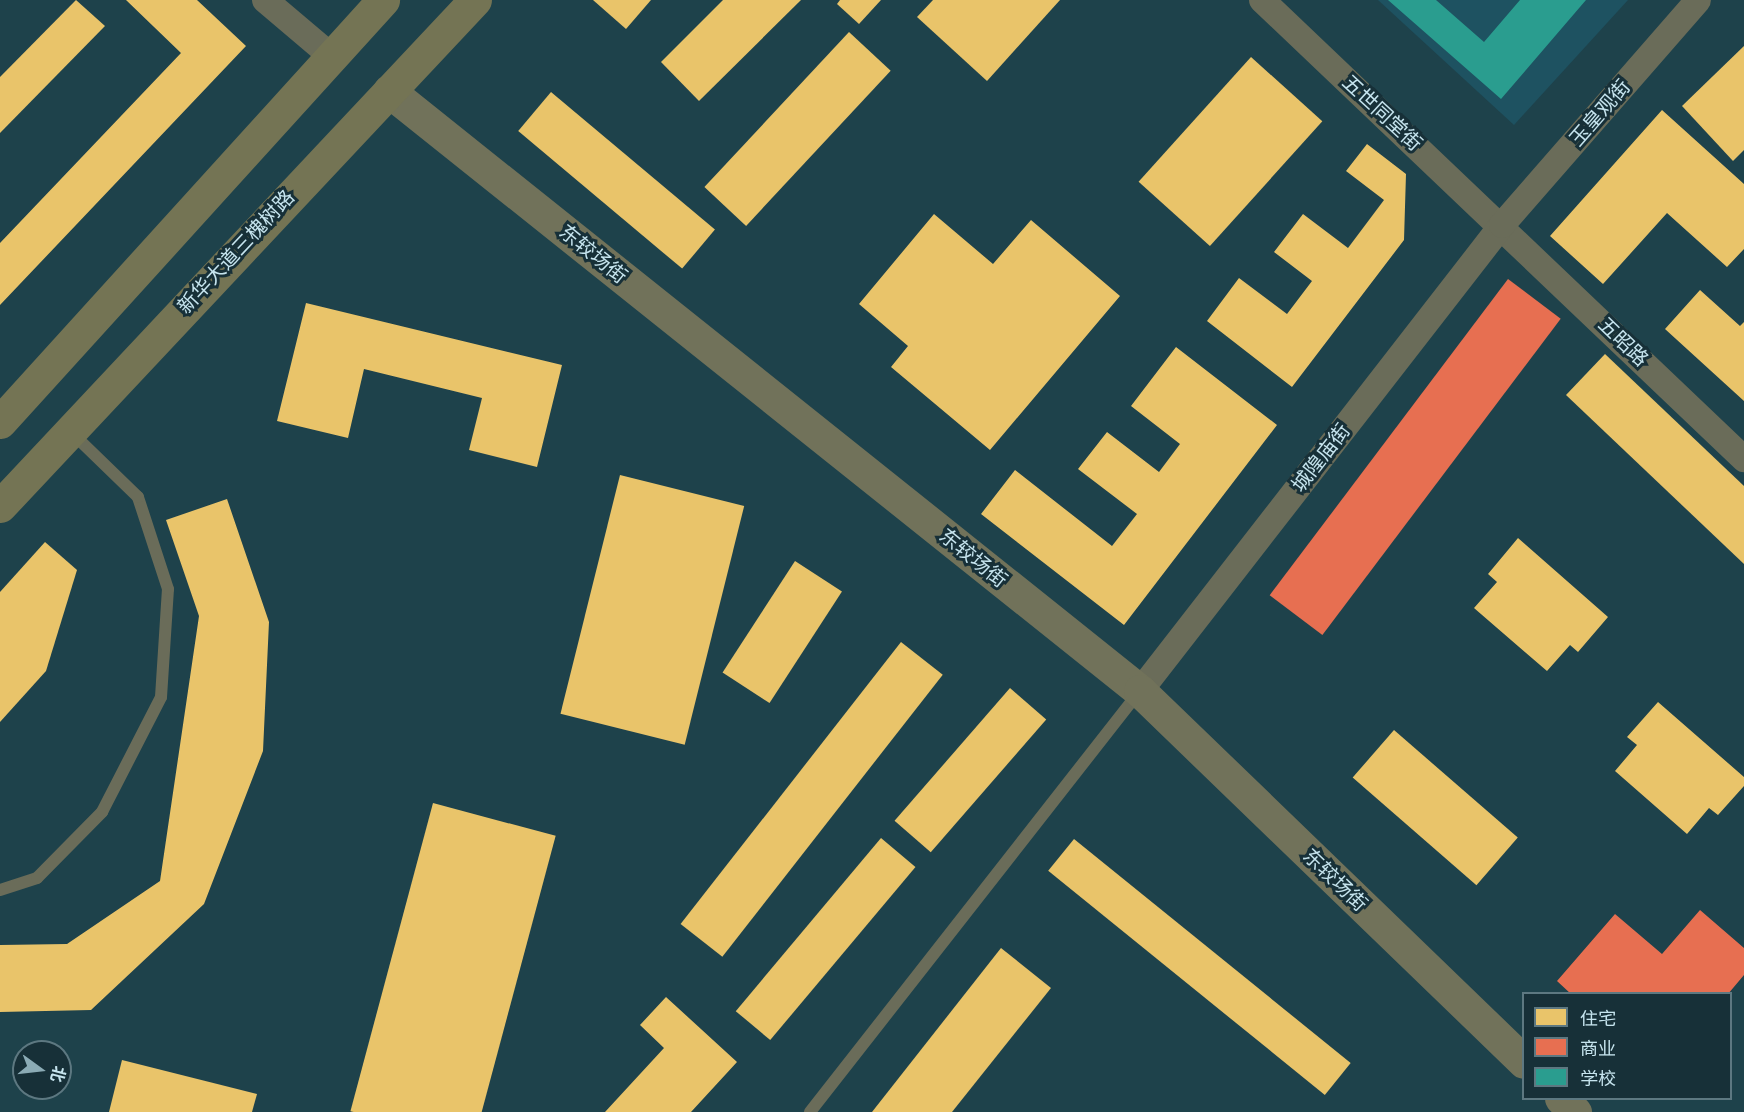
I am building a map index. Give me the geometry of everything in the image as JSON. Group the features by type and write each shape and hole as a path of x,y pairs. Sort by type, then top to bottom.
{"main road":[{"path":"0,422 383,0"},
{"name":"新华大道三槐树路","path":"0,506 68,429 475,0"}],"street":[{"path":"265,0 331,56"},
{"name":"五世同堂街","path":"1262,0 1502,225"},
{"name":"玉皇观街","path":"1502,225 1698,0"},
{"name":"东较场街","path":"389,91 1140,691 1522,1060"},
{"name":"五昭路","path":"1502,225 1744,459"},
{"name":"城隍庙街","path":"1140,691 1502,225"},
{"path":"1563,1100 1575,1112"}],"lane":[{"path":"0,890 37,878 102,812 160,697 168,589 138,497 68,429"},
{"path":"810,1112 1140,691"}],"shaded area":[{"path":"1378,0 1628,0 1514,125"}],"building: 住宅":[{"path":"76,0 105,26 0,133 0,77"},
{"path":"126,0 197,0 246,46 0,305 0,243 181,53"},
{"path":"593,0 651,0 626,29"},
{"path":"723,0 801,0 699,101 661,62"},
{"path":"840,0 881,0 859,24 837,4"},
{"path":"933,0 1060,0 987,81 917,17"},
{"path":"849,32 891,71 746,226 704,187"},
{"path":"1744,46 1744,150 1733,161 1682,106"},
{"path":"1251,57 1322,121 1210,246 1139,182"},
{"path":"551,92 715,230 682,269 518,131"},
{"path":"1662,110 1744,184 1744,249 1727,267 1667,213 1603,284 1550,236"},
{"path":"1367,144 1406,174 1404,240 1292,387 1207,321 1239,278 1287,314 1312,281 1274,252 1303,214 1348,248 1384,200 1346,171"},
{"path":"934,214 993,264 1031,220 1120,296 990,450 891,367 908,346 859,304"},
{"path":"1700,290 1740,326 1744,322 1744,401 1665,329"},
{"path":"306,303 562,365 537,467 469,450 482,398 364,369 348,438 277,421"},
{"path":"1176,347 1277,425 1124,625 981,514 1015,470 1112,546 1137,514 1078,469 1107,432 1159,472 1180,444 1131,406"},
{"path":"1605,354 1744,486 1744,564 1566,395"},
{"path":"620,475 744,506 685,745 560,714"},
{"path":"227,499 269,622 263,751 204,904 91,1010 0,1012 0,945 67,944 160,881 199,616 166,520"},
{"path":"1518,538 1608,617 1578,652 1570,645 1547,671 1474,608 1497,582 1488,574"},
{"path":"45,542 77,570 46,671 0,722 0,592"},
{"path":"795,561 842,591 770,703 723,673"},
{"path":"901,642 943,675 722,957 681,924"},
{"path":"1010,688 1046,719 931,852 895,821"},
{"path":"1658,702 1744,777 1744,786 1718,815 1709,808 1687,834 1615,771 1637,745 1627,737"},
{"path":"1394,730 1518,838 1476,885 1353,778"},
{"path":"433,803 556,836 482,1112 350,1111"},
{"path":"881,838 915,867 770,1040 736,1011"},
{"path":"1074,839 1351,1063 1325,1095 1048,871"},
{"path":"1001,948 1051,988 952,1112 872,1112"},
{"path":"666,997 737,1062 691,1112 605,1112 664,1048 640,1025"},
{"path":"122,1060 257,1094 252,1112 109,1112"}],"building: 商业":[{"path":"1508,279 1561,319 1322,635 1270,595"},
{"path":"1700,910 1744,948 1744,975 1730,992 1569,992 1557,981 1615,914 1662,954"}],"building: 学校":[{"path":"1388,0 1436,0 1484,42 1520,0 1586,0 1501,99"}]}
